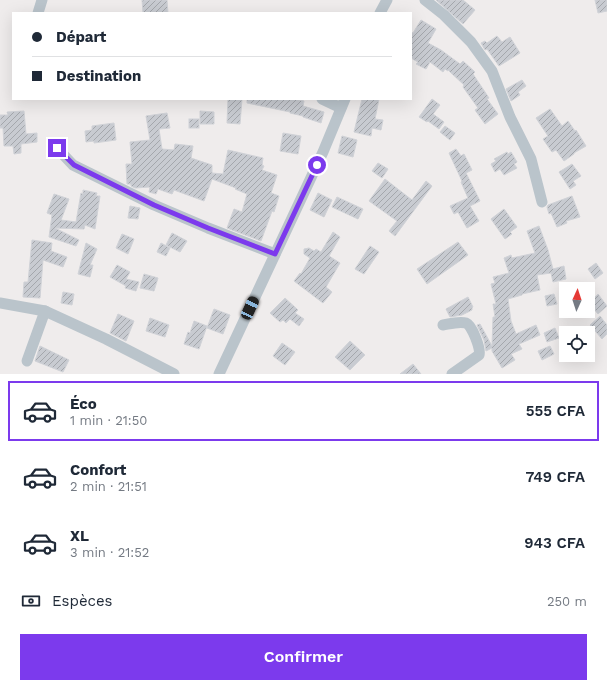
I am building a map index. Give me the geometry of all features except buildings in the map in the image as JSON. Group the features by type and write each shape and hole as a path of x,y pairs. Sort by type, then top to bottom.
{"street":[{"path":"38,12 42,0"},
{"path":"381,12 387,0"},
{"path":"424,0 444,15 471,42 492,71 510,117 531,159 542,202"},
{"path":"220,374 323,152 343,103 327,100"},
{"path":"57,148 74,165 154,205 275,254"},
{"path":"0,304 45,311 106,339 174,374"},
{"path":"27,361 45,311"},
{"path":"443,324 466,323 470,325 479,348 479,355 452,374"}],"route":[{"path":"57,148 74,165 154,205 173,214 275,254 317,165"}]}
